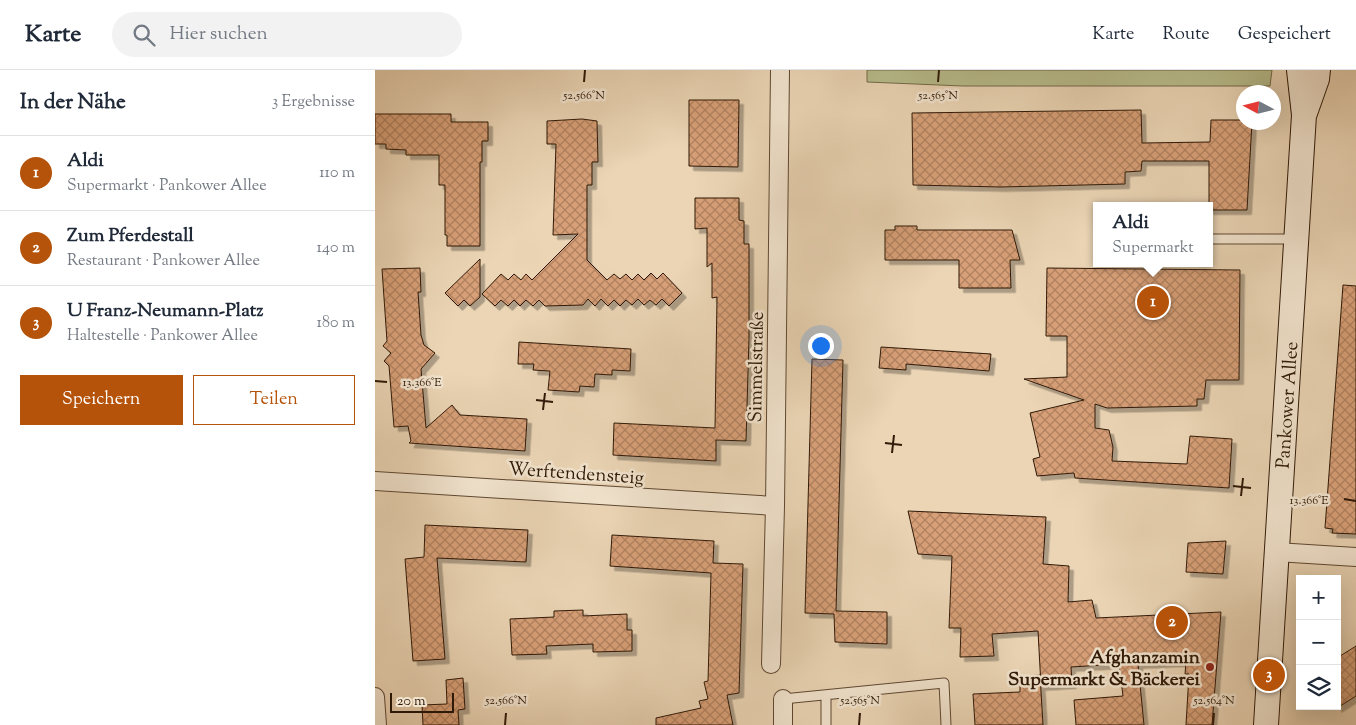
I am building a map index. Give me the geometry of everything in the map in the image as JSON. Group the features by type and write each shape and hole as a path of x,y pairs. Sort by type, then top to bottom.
{"street":[{"name":"Simmelstraße","path":"771,664 775,506 780,70"},
{"name":"Pankower Allee","path":"1266,725 1304,115 1299,70"},
{"name":"Pankower Allee","path":"1304,115 1317,79 1318,70"},
{"name":"Werftendensteig","path":"375,481 775,506"},
{"path":"1276,552 1356,558"},
{"path":"375,697 377,725"},
{"path":"783,699 783,725"}],"lane":[{"path":"1213,239 1296,239"},
{"path":"783,699 944,683 946,725"},
{"path":"826,696 826,725"}],"green space":[{"path":"867,70 1272,70 1270,85 963,86 867,82"}],"building":[{"path":"689,100 739,100 738,167 689,166"},
{"path":"1141,110 1142,143 1210,142 1211,120 1236,120 1236,130 1252,130 1247,210 1213,210 1213,202 1209,202 1209,161 1142,161 1141,171 1125,172 1125,184 1001,187 913,185 912,113"},
{"path":"375,114 451,114 451,122 488,122 488,141 482,141 482,162 480,162 480,246 447,246 447,235 445,235 445,185 439,185 439,155 406,155 406,150 386,149 386,144 375,144"},
{"path":"582,119 597,121 598,162 592,162 592,185 587,185 587,260 607,280 614,274 620,279 626,274 632,280 638,274 644,280 651,273 657,279 663,273 682,293 669,306 662,299 656,305 650,300 644,305 638,299 632,305 626,300 620,306 614,300 608,306 601,299 595,306 588,299 583,305 545,306 539,300 533,306 526,300 520,306 514,300 508,306 501,300 495,306 482,294 501,274 508,280 514,274 521,280 526,274 532,280 578,234 553,235 556,144 547,144 547,121"},
{"path":"695,198 739,198 739,220 744,221 744,244 749,244 746,441 716,440 716,461 613,455 614,423 715,428 717,297 712,298 712,263 707,267 707,228 695,229"},
{"path":"895,226 917,226 917,230 1012,230 1020,260 1010,260 1011,288 959,288 959,260 885,260 885,230 895,230"},
{"path":"480,259 480,297 470,306 464,300 458,306 445,293"},
{"path":"420,268 421,292 418,292 421,335 424,345 435,353 421,369 426,428 452,405 460,415 527,419 525,451 409,443 411,441 408,426 394,427 389,366 384,361 391,353 383,346 387,341 382,269"},
{"path":"1047,268 1240,270 1239,380 1206,380 1204,399 1197,399 1197,406 1107,408 1095,404 1095,428 1109,430 1113,447 1112,461 1187,464 1190,436 1232,439 1229,488 1075,478 1074,473 1037,476 1033,459 1040,457 1030,413 1084,400 1024,379 1067,377 1067,336 1046,336"},
{"path":"1343,285 1356,286 1356,534 1332,533 1333,529 1325,528"},
{"path":"519,342 631,349 630,371 612,370 612,375 595,374 594,387 580,386 579,392 548,390 550,371 533,370 534,364 518,364"},
{"path":"881,347 991,354 989,371 906,364 906,370 879,368"},
{"path":"812,359 843,360 836,611 887,612 887,644 835,642 834,614 805,613"},
{"path":"908,511 1046,517 1043,564 1069,566 1068,602 1092,600 1096,618 1221,612 1212,725 1186,725 1189,674 1185,674 1186,662 1138,664 1144,725 1076,725 1074,700 1123,696 1119,664 1071,667 1072,684 1041,686 1038,631 992,634 994,656 960,657 961,628 949,628 952,556 918,554"},
{"path":"425,525 528,530 526,562 437,558 445,659 413,661 405,559 424,557"},
{"path":"612,535 714,541 713,563 743,564 739,693 727,695 733,725 656,725 656,718 701,708 699,701 708,699 704,682 708,681 711,573 610,566"},
{"path":"1226,541 1223,574 1186,572 1188,543"},
{"path":"583,610 583,616 627,614 627,630 632,630 632,651 593,652 593,644 546,646 547,654 512,655 510,619 554,617 554,611"},
{"path":"1356,646 1356,696 1341,705 1341,665 1341,655"},
{"path":"1040,675 1043,725 975,725 973,694 1020,692 1020,676"},
{"path":"463,678 465,709 458,710 459,725 423,725 422,705 447,704 446,680"}],"place":[{"name":"Aldi","path":"1153,302"},
{"name":"Zum Pferdestall","path":"1172,622"},
{"name":"Afghanzamin Supermarkt & Bäckerei","path":"1210,667"},
{"name":"U Franz-Neumann-Platz","path":"1269,675"}]}
